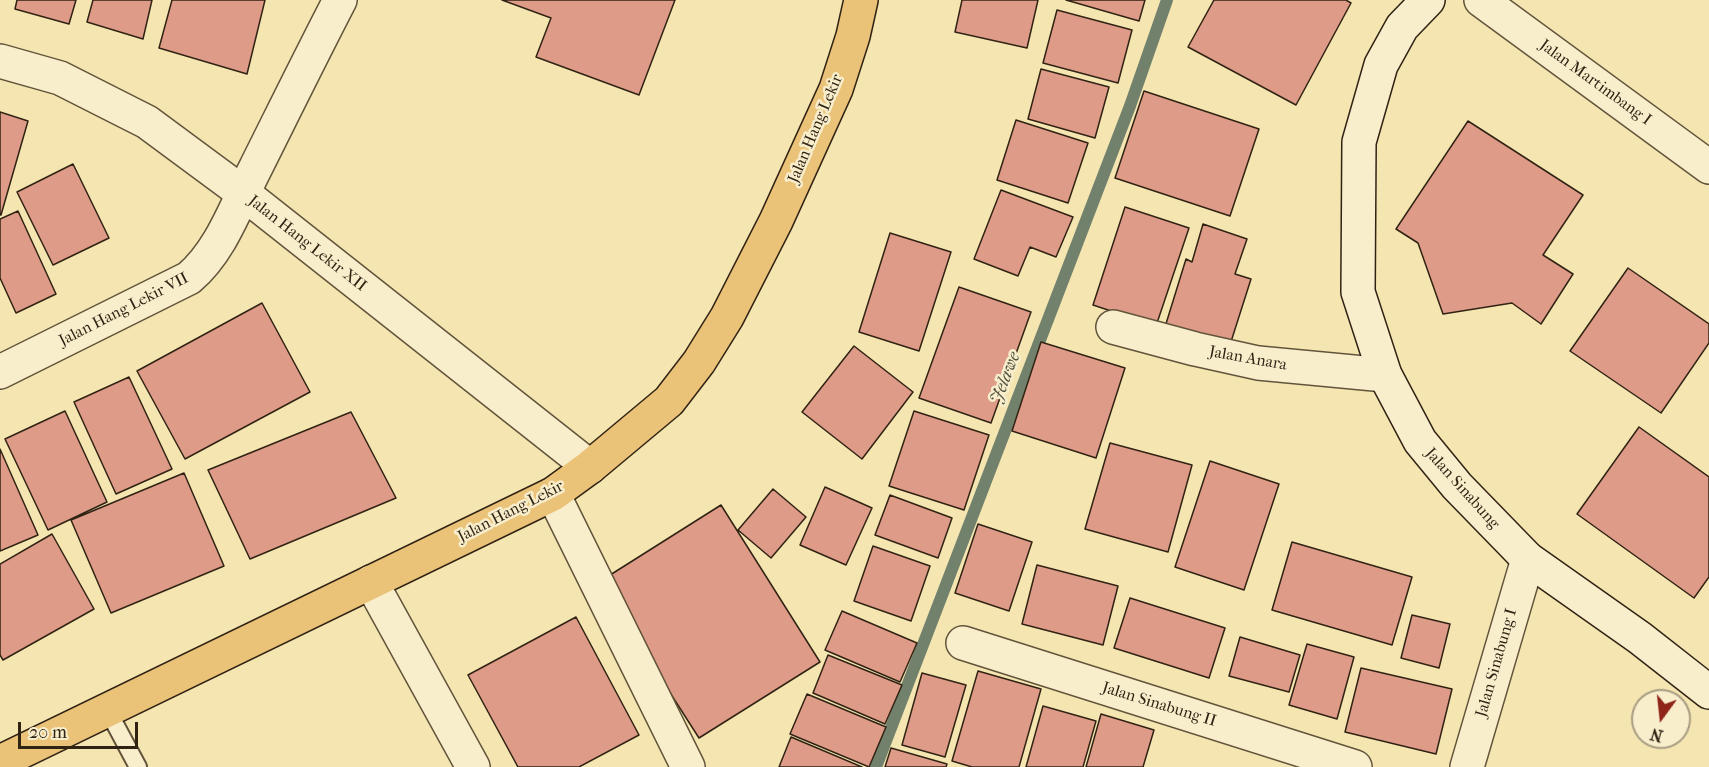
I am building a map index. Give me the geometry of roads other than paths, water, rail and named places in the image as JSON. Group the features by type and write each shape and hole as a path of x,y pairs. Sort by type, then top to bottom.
{"main road":[{"name":"Jalan Hang Lekir","path":"0,762 553,494 590,467 669,400 699,362 727,317 776,221 836,89 853,36 861,0"}],"street":[{"name":"Jalan Hang Lekir VII","path":"0,372 189,278 202,267 243,193 340,0"},
{"name":"Jalan Sinabung","path":"1428,0 1402,27 1381,65 1359,142 1358,292 1385,375 1420,441 1456,486 1528,559 1640,638 1709,692"},
{"name":"Jalan Martimbang I","path":"1481,0 1709,167"},
{"name":"Jalan Hang Lekir XII","path":"0,61 60,78 147,122 243,193 590,467"},
{"name":"Jalan Anara","path":"1113,327 1257,363 1385,375"},
{"path":"553,494 687,767"},
{"name":"Jalan Sinabung I","path":"1467,767 1528,559"},
{"path":"371,582 474,767"},
{"name":"Jalan Sinabung II","path":"963,643 1355,767"}],"lane":[{"path":"108,711 138,767"}],"waterway":[{"name":"Jelawe","path":"876,767 1130,106 1167,0"}]}
